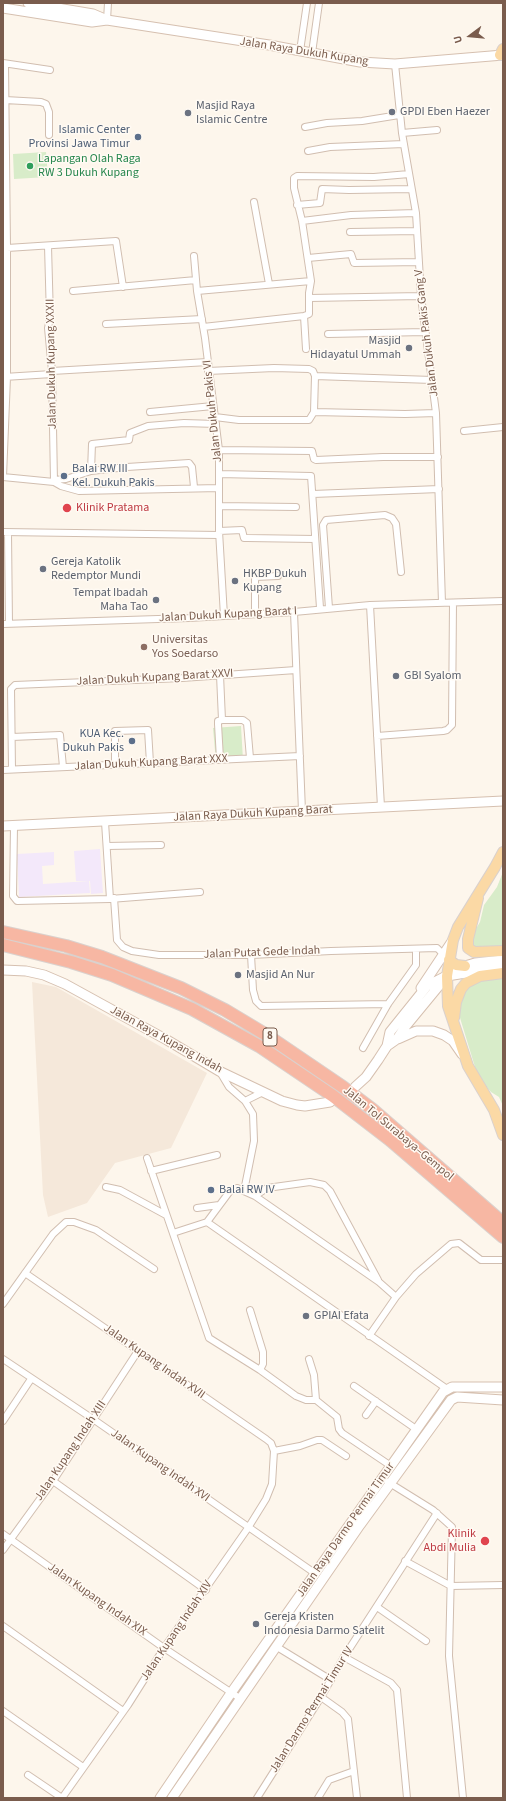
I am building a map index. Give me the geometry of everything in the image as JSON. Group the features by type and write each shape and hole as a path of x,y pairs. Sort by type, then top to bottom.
{"highway":[{"name":"Jalan Tol Surabaya–Gempol","path":"3,932 66,946 102,957 181,988 225,1010 265,1034 349,1091 372,1109 499,1226"},
{"name":"Jalan Tol Surabaya–Gempol","path":"3,945 71,962 112,975 192,1009 228,1027 333,1096 499,1226"}],"main road":[{"path":"503,852 458,926 446,957 448,976 448,1006 454,1026 468,1066 494,1110 503,1134"},
{"path":"478,895 468,939 468,948 474,952 503,951"},
{"path":"446,957 456,964 464,966"},
{"path":"454,1026 456,1002 461,989 466,983 480,976 503,973"}],"street":[{"name":"Jalan Raya Dukuh Kupang","path":"28,3 94,14 106,20"},
{"path":"106,20 108,3"},
{"path":"300,51 307,3"},
{"path":"312,53 319,3"},
{"name":"Jalan Raya Dukuh Kupang","path":"3,8 92,22 106,20 360,62 395,64 502,53"},
{"path":"50,70 4,63 7,248 5,277 3,477 54,481 66,479 91,471 190,463 192,466 194,488"},
{"name":"Jalan Dukuh Pakis Gang V","path":"395,64 402,133 416,213 421,296 436,413 442,603"},
{"path":"4,100 41,102 46,104 49,112 49,135"},
{"path":"304,127 327,123 362,121 400,115"},
{"path":"402,133 437,130"},
{"path":"308,151 330,147 404,144"},
{"path":"203,327 304,316 310,314 311,281 302,221 294,188 294,178 374,177 409,174"},
{"path":"298,205 320,203 322,189 411,189"},
{"path":"254,202 269,284"},
{"path":"302,221 351,215 416,213"},
{"path":"350,232 417,231"},
{"path":"7,248 116,241 123,287"},
{"name":"Jalan Dukuh Kupang XXXII","path":"48,246 50,318 48,328 52,373 54,481"},
{"path":"308,258 351,254 353,263 419,262"},
{"name":"Jalan Dukuh Pakis VI","path":"194,256 197,291 219,450 219,533 224,616"},
{"path":"73,291 196,280"},
{"path":"197,291 311,281"},
{"path":"310,298 421,296"},
{"path":"304,316 306,349"},
{"path":"106,324 202,319"},
{"path":"328,334 425,332"},
{"path":"5,377 208,362"},
{"path":"208,371 274,368 314,373 432,380"},
{"path":"215,417 239,420 309,420 314,412 314,373"},
{"path":"150,412 214,406"},
{"path":"314,412 406,414 436,413"},
{"path":"91,471 92,444 129,440 130,433 148,426 184,423 216,424"},
{"path":"464,431 503,427"},
{"path":"219,450 312,451 315,460 438,457"},
{"path":"219,474 310,475 313,494 320,608"},
{"path":"54,481 61,486 79,491 219,488"},
{"path":"313,494 439,489"},
{"path":"219,506 296,507"},
{"path":"329,608 323,525 326,520 385,515 392,518 396,524 400,572"},
{"path":"6,624 6,532 219,533 242,530 244,536 247,538 315,539"},
{"path":"254,614 255,577 278,576"},
{"name":"Jalan Dukuh Kupang Barat I","path":"6,624 189,618 294,612 320,608 370,604 503,601"},
{"path":"377,736 443,731 447,730 452,725 453,602"},
{"path":"370,604 381,807"},
{"path":"294,612 302,811"},
{"name":"Jalan Dukuh Kupang Barat XXVI","path":"12,737 11,689 14,685 182,678 296,670"},
{"path":"220,675 222,720"},
{"path":"220,759 218,721 222,720 243,720 247,723 250,758"},
{"path":"115,764 115,730 148,730 150,762"},
{"path":"12,769 12,737 60,735 63,767"},
{"name":"Jalan Dukuh Kupang Barat XXX","path":"3,770 300,756"},
{"name":"Jalan Raya Dukuh Kupang Barat","path":"3,826 503,801"},
{"name":"Jalan Putat Gede Indah","path":"106,822 107,846 117,940 123,947 132,951 159,955 251,955 437,948 446,957"},
{"path":"14,826 13,896 16,901 112,898 200,892"},
{"path":"107,846 161,845"},
{"path":"363,1048 388,1004 416,965 416,949"},
{"path":"251,955 253,990 256,1001 261,1006 388,1004"},
{"path":"387,1046 390,1032 446,957"},
{"path":"412,1003 427,986 464,966 475,963 503,960"},
{"path":"397,1039 405,1027 448,976 503,967"},
{"name":"Jalan Raya Kupang Indah","path":"3,970 26,971 44,975 65,984 167,1040 219,1071 282,1101 297,1106 316,1105 330,1102"},
{"path":"355,1087 366,1077 387,1046 397,1039 422,1030 438,1032 456,1044 468,1066"},
{"path":"219,1071 229,1086 245,1101 252,1114 254,1131 253,1149 244,1191"},
{"path":"245,1101 263,1092"},
{"path":"151,1171 217,1155"},
{"path":"147,1158 208,1336 260,1370 282,1388 306,1400 316,1400 337,1417 339,1429 342,1434 391,1466"},
{"path":"255,1196 267,1188 310,1182 324,1185 330,1191 379,1282"},
{"path":"106,1187 116,1188 166,1214"},
{"path":"173,1233 207,1222 232,1189 237,1188 255,1196 379,1282 396,1297"},
{"path":"197,1208 219,1205"},
{"path":"3,1304 51,1236 66,1222 82,1224 96,1230 154,1268"},
{"path":"207,1222 446,1389 452,1387 503,1387"},
{"path":"369,1336 396,1297 416,1274 453,1243 458,1243 481,1260 503,1260"},
{"name":"Jalan Kupang Indah XVII","path":"25,1273 266,1439 271,1443 274,1454"},
{"path":"250,1310 263,1352 264,1364 260,1370"},
{"name":"Jalan Kupang Indah XIII","path":"3,1550 53,1481 138,1351"},
{"name":"Jalan Kupang Indah XVI","path":"3,1359 93,1419 248,1528 320,1576"},
{"path":"309,1359 314,1375 316,1400"},
{"path":"3,1421 31,1379"},
{"path":"354,1386 416,1429"},
{"name":"Jalan Raya Darmo Permai Timur","path":"386,1481 391,1466 446,1389"},
{"name":"Jalan Raya Darmo Permai Timur","path":"160,1798 231,1693 265,1646 288,1622 386,1481 452,1398 503,1400"},
{"path":"366,1415 376,1401"},
{"path":"274,1454 317,1440 322,1440 346,1456"},
{"name":"Jalan Kupang Indah XIV","path":"62,1798 248,1528 270,1492 274,1454"},
{"path":"53,1481 206,1590"},
{"path":"386,1481 437,1513 452,1526 449,1656 462,1798"},
{"name":"Jalan Darmo Permai Timur IV","path":"257,1798 321,1697 344,1657 437,1513"},
{"name":"Jalan Kupang Indah XIX","path":"3,1534 164,1648 241,1699"},
{"path":"405,1561 451,1586 503,1585"},
{"path":"377,1607 426,1641"},
{"name":"Jalan Raya Darmo Permai Timur","path":"172,1798 275,1650 288,1622"},
{"path":"3,1626 123,1711"},
{"path":"265,1646 331,1680"},
{"path":"344,1657 391,1683 397,1690 407,1798"},
{"path":"321,1697 344,1714 348,1719 357,1798"},
{"path":"3,1711 83,1767"},
{"path":"318,1798 329,1780 354,1771"},
{"path":"28,1775 62,1798"}],"shaded area":[{"path":"100,849 103,893 91,894 90,881 76,881 74,851"},
{"path":"54,852 54,865 42,866 43,884 89,881 90,893 19,897 17,854"},
{"path":"32,982 56,987 207,1073 171,1148 115,1163 87,1203 48,1217 43,1195"}],"green space":[{"name":"Lapangan Olah Raga RW 3 Dukuh Kupang","path":"46,152 48,177 14,179 13,154"},
{"path":"241,726 243,760 216,762 213,728"},
{"path":"503,872 503,950 474,951 468,942 480,922 484,905 497,887"},
{"path":"503,978 503,1106 499,1097 491,1092 483,1083 475,1067 457,1008 461,992 475,981"}],"place":[{"name":"GPDI Eben Haezer","path":"392,112"},
{"name":"Masjid Raya Islamic Centre","path":"188,113"},
{"name":"Islamic Center Provinsi Jawa Timur","path":"138,137"},
{"name":"Lapangan Olah Raga RW 3 Dukuh Kupang","path":"30,166"},
{"name":"Masjid Hidayatul Ummah","path":"409,348"},
{"name":"Balai RW III Kel. Dukuh Pakis","path":"64,476"},
{"name":"Klinik Pratama","path":"67,508"},
{"name":"Gereja Katolik Redemptor Mundi","path":"43,569"},
{"name":"HKBP Dukuh Kupang","path":"235,581"},
{"name":"Tempat Ibadah Maha Tao","path":"156,600"},
{"name":"Universitas Yos Soedarso","path":"144,647"},
{"name":"GBI Syalom","path":"396,676"},
{"name":"KUA Kec. Dukuh Pakis","path":"132,741"},
{"name":"Masjid An Nur","path":"238,975"},
{"name":"Balai RW IV","path":"211,1190"},
{"name":"GPIAI Efata","path":"306,1316"},
{"name":"Klinik Abdi Mulia","path":"485,1541"},
{"name":"Gereja Kristen Indonesia Darmo Satelit","path":"256,1624"}]}
